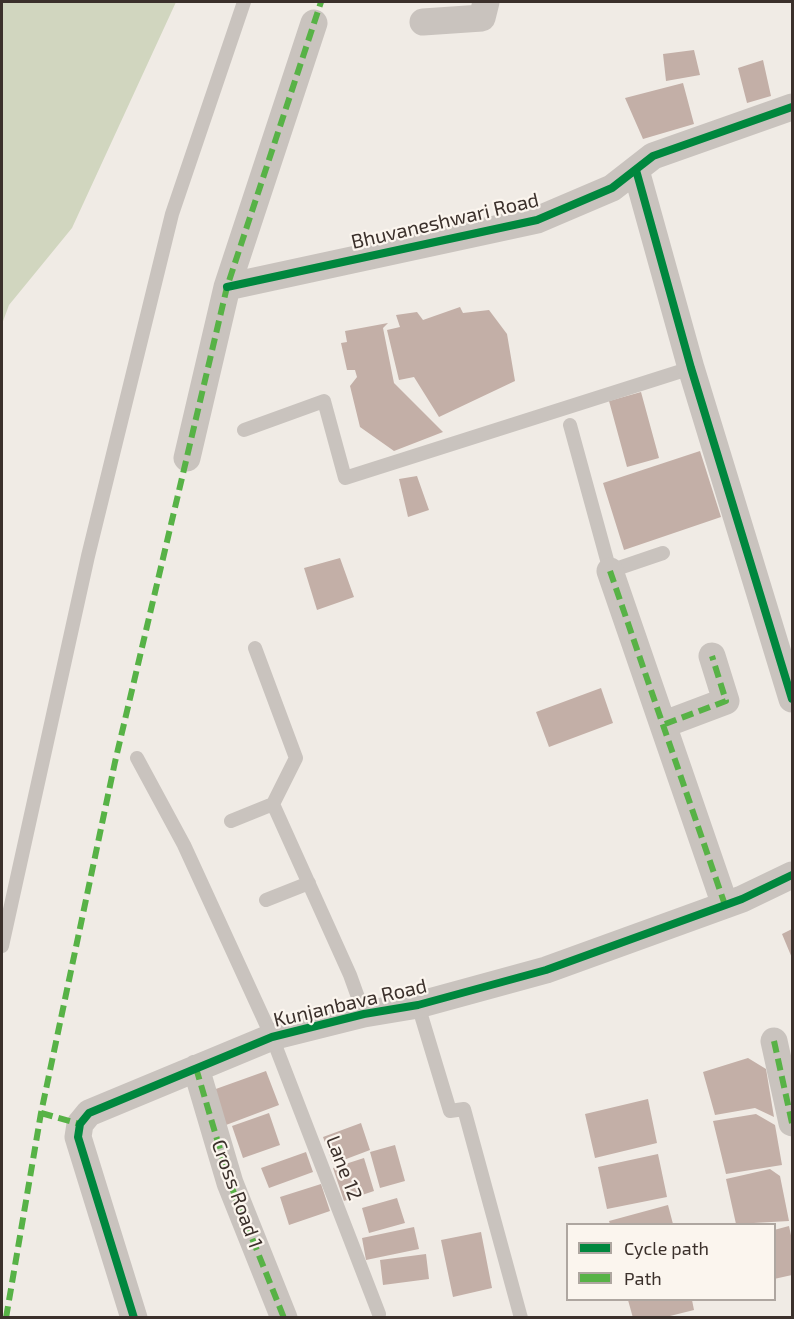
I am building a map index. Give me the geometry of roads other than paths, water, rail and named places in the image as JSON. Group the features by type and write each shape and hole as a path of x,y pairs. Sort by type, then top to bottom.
{"street":[{"path":"423,22 482,18 486,2"},
{"path":"187,458 227,287 314,23"},
{"name":"Bhuvaneshwari Road","path":"227,287 537,220 612,188 653,156 792,106"},
{"path":"636,170 691,368 792,699"},
{"path":"610,571 665,724 725,905"},
{"path":"665,724 726,701 712,656"},
{"name":"Kunjanbava Road","path":"134,1317 78,1137 80,1124 89,1113 272,1037 364,1014 418,1005 546,970 725,905 792,875"},
{"path":"774,1041 792,1123"},
{"name":"Cross Road 1","path":"196,1068 230,1183 284,1317"}],"lane":[{"path":"2,945 88,556 172,214 244,2"},
{"path":"244,430 324,401 345,478 691,368"},
{"path":"570,425 610,571 663,553"},
{"path":"231,821 273,804 296,758 255,648"},
{"name":"Lane 12","path":"136,758 184,845 272,1037 379,1314"},
{"path":"273,804 350,975 364,1014"},
{"path":"266,900 309,883"},
{"path":"418,1005 450,1111 464,1109 521,1317"}]}
